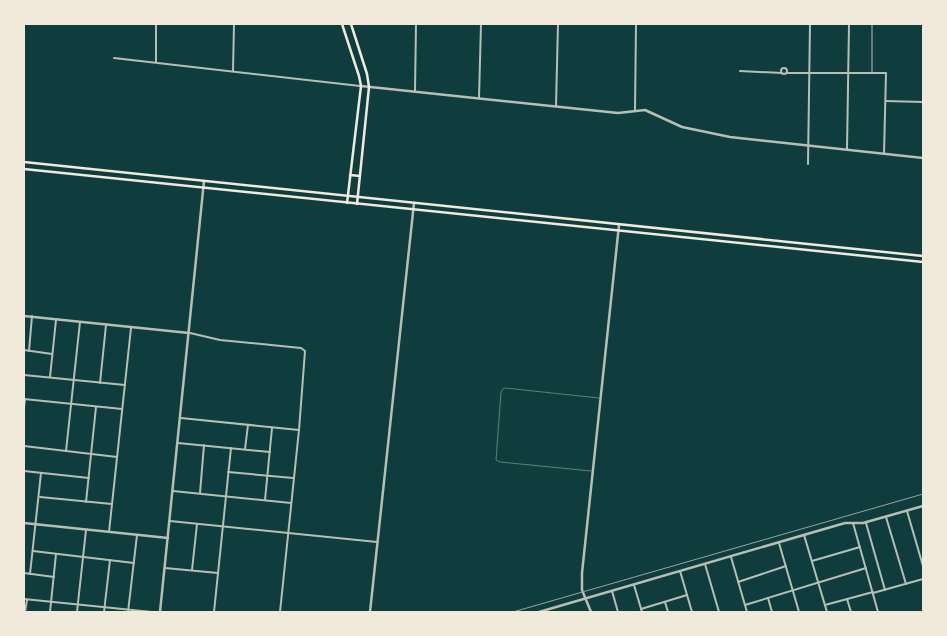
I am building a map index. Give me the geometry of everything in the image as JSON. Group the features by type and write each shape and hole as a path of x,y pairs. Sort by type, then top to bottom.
{"main road":[{"path":"342,24 361,86 347,202"},
{"path":"351,24 363,58 369,87 357,204"},
{"path":"354,61 363,58"},
{"path":"359,101 368,102"},
{"path":"24,162 923,256"},
{"path":"24,169 923,262"},
{"path":"88,176 90,169"},
{"path":"350,174 360,176"},
{"path":"222,183 222,189"},
{"path":"260,193 261,187"},
{"path":"512,220 513,214"},
{"path":"872,251 872,257"},
{"path":"918,256 918,262"}],"street":[{"path":"156,24 156,62"},
{"path":"233,71 234,24"},
{"path":"415,92 416,24"},
{"path":"479,98 481,24"},
{"path":"556,106 558,24"},
{"path":"635,110 636,24"},
{"path":"808,164 810,24"},
{"path":"847,150 849,24"},
{"path":"872,24 872,73"},
{"path":"114,58 618,113 641,110 651,112 682,127 707,133 808,147 923,158 923,127"},
{"path":"782,73 781,70 784,68 786,73"},
{"path":"740,71 886,73 884,154"},
{"path":"885,101 923,102"},
{"path":"160,612 204,181"},
{"path":"370,612 414,203"},
{"path":"591,612 583,593 582,573 619,225"},
{"path":"24,316 189,333 220,340 304,349 306,354 280,612"},
{"path":"29,351 32,316"},
{"path":"50,377 56,319"},
{"path":"66,451 80,322"},
{"path":"100,383 106,324"},
{"path":"109,532 131,327"},
{"path":"24,350 52,354"},
{"path":"24,374 125,385"},
{"path":"24,406 24,399 122,409"},
{"path":"86,502 96,406"},
{"path":"180,418 299,430"},
{"path":"245,449 248,425"},
{"path":"265,500 272,427"},
{"path":"178,442 270,452"},
{"path":"200,494 204,445"},
{"path":"24,446 117,456"},
{"path":"214,612 231,448"},
{"path":"24,471 88,478"},
{"path":"228,472 294,478"},
{"path":"30,574 41,473"},
{"path":"173,491 291,503"},
{"path":"39,497 112,504"},
{"path":"539,612 845,523 865,522 923,506"},
{"path":"907,510 923,566"},
{"path":"886,516 906,584"},
{"path":"170,521 377,542"},
{"path":"853,522 878,612"},
{"path":"865,522 885,590"},
{"path":"24,523 168,538"},
{"path":"192,570 197,524"},
{"path":"77,612 86,529"},
{"path":"129,611 136,535"},
{"path":"804,535 827,612"},
{"path":"778,542 799,612"},
{"path":"812,561 860,547"},
{"path":"33,551 134,563"},
{"path":"50,612 56,554"},
{"path":"731,556 747,612"},
{"path":"104,612 110,560"},
{"path":"705,564 719,612"},
{"path":"738,582 786,566"},
{"path":"165,568 218,573"},
{"path":"745,605 866,568"},
{"path":"680,571 692,612"},
{"path":"24,573 54,577"},
{"path":"825,605 923,579"},
{"path":"634,585 641,611 687,596"},
{"path":"612,591 618,612"},
{"path":"768,598 772,612"},
{"path":"25,612 25,599 152,612"},
{"path":"847,599 851,612"},
{"path":"665,602 668,612"}],"lane":[{"path":"55,24 77,24"},
{"path":"593,471 500,462 496,460 502,389 601,398"}],"railway":[{"path":"513,612 923,494"}]}
